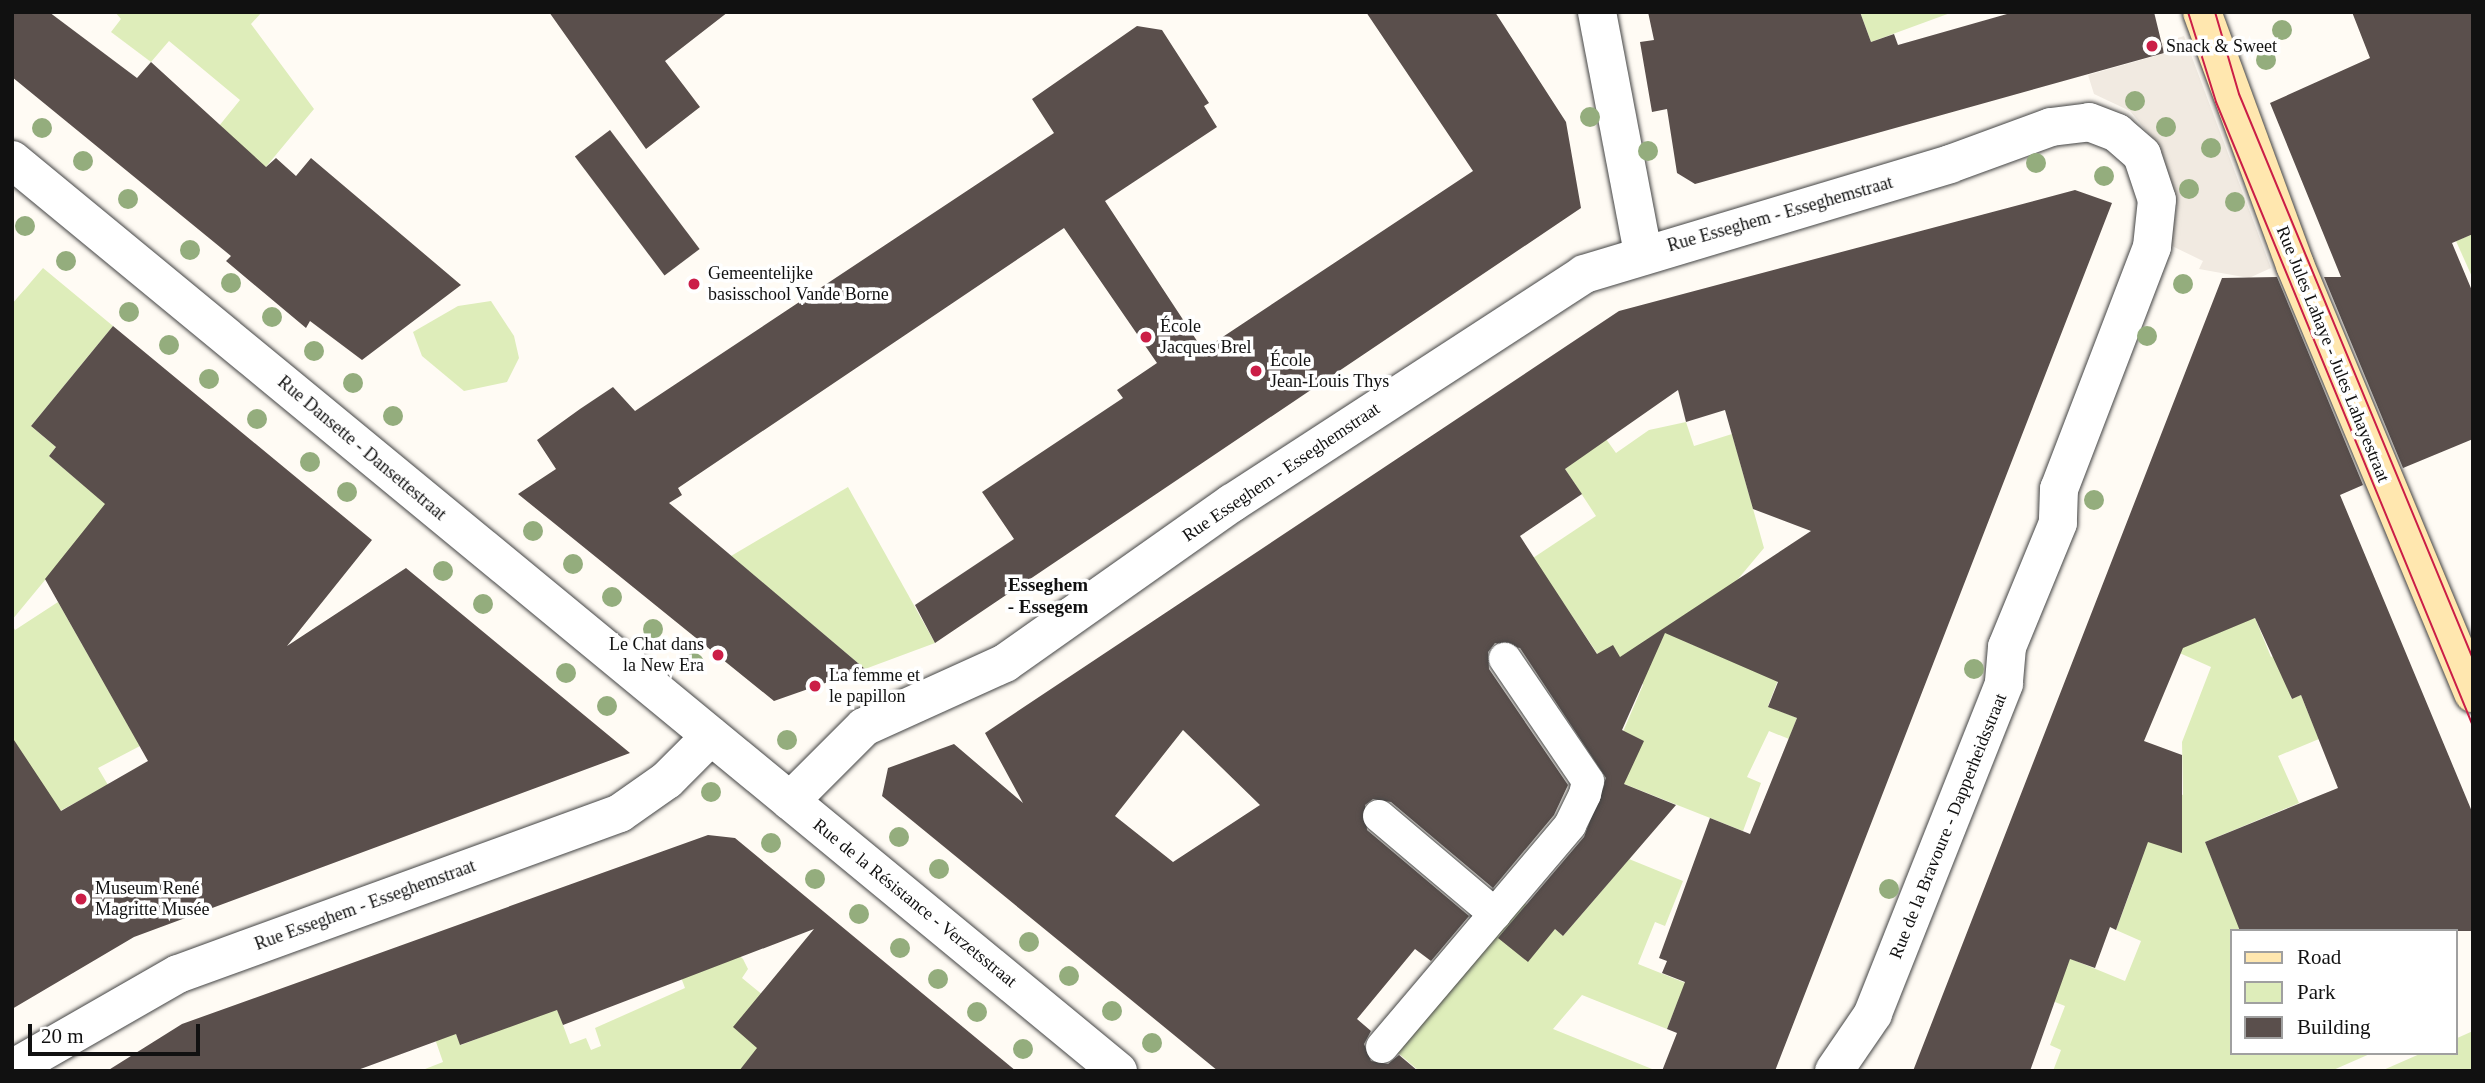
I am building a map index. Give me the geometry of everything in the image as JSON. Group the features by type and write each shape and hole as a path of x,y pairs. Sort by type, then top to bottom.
{"street":[{"path":"1597,12 1643,254"},
{"name":"Rue Jules Lahaye - Jules Lahayestraat","path":"2202,12 2264,188 2473,693"},
{"name":"Rue Esseghem - Esseghemstraat","path":"789,801 864,727 1004,663 1232,503 1584,274 1643,254 1951,164 2051,127 2090,121"},
{"name":"Rue de la Bravoure - Dapperheidsstraat","path":"1834,1071 1873,1014 2004,684 2007,647 2058,523 2059,489 2152,247 2157,200 2142,156 2117,133 2090,121"},
{"name":"Rue Dansette - Dansettestraat","path":"12,160 711,736"},
{"name":"Rue Esseghem - Esseghemstraat","path":"12,1069 178,974 620,813 667,780 711,736"},
{"name":"Rue de la Résistance - Verzetsstraat","path":"711,736 1118,1071"}],"lane":[{"path":"1382,1047 1570,825 1588,781 1505,659"},
{"path":"1378,816 1495,914"}],"green space":[{"path":"115,12 262,12 251,24 314,109 265,168 219,126 240,100 169,41 151,62 111,32 121,19"},
{"path":"1860,12 1953,12 1871,42"},
{"path":"2473,234 2473,279 2456,241"},
{"path":"43,268 113,326 31,426 56,447 49,456 107,505 12,620 12,304"},
{"path":"491,301 514,336 519,358 507,382 464,391 422,356 413,332 458,306"},
{"path":"1686,422 1694,446 1732,434 1764,548 1733,585 1671,624 1684,641 1778,680 1768,706 1797,718 1789,739 1769,731 1747,777 1761,783 1743,831 1604,776 1643,685 1629,664 1611,674 1533,558 1596,516 1565,469 1606,439 1616,453 1649,430"},
{"path":"848,487 935,643 865,669 731,556"},
{"path":"58,602 140,746 98,768 108,785 12,837 12,624 15,630"},
{"path":"2255,618 2271,657 2283,652 2291,699 2301,695 2319,739 2278,756 2299,803 2205,842 2230,904 2304,929 2230,929 2230,1055 2367,1055 2331,1071 2053,1071 2061,1050 2050,1045 2065,1006 2055,1002 2042,947 2125,981 2141,941 2116,930 2133,884 2115,876 2140,778 2183,795 2182,742 2211,667 2157,643"},
{"path":"1629,859 1683,881 1665,926 1655,922 1638,964 1703,990 1676,1006 1667,1029 1582,995 1553,1029 1657,1071 1419,1071 1398,1053 1524,902 1563,936"},
{"path":"716,935 743,959 748,969 742,978 856,1071 420,1071 443,1062 434,1036 454,1030 461,1045 487,1035 549,987 570,1044 586,1038 591,1050 601,1046 595,1028 685,988 673,956"},
{"path":"2473,1031 2473,1071 2381,1071 2417,1055 2457,1055 2457,1038"}],"shaded area":[{"path":"2184,36 2271,268 2249,278 2199,269 2203,261 2170,245 2177,207 2159,146 2130,111 2094,94 2088,75 2155,56 2162,43"}],"building":[{"path":"12,12 49,12 137,78 151,62 266,167 276,158 296,176 311,158 461,285 362,360 310,321 306,328 226,261 231,256 12,77"},
{"path":"549,12 728,12 665,61 700,107 646,149"},
{"path":"1366,12 1495,12 1566,122 1581,208 935,643 915,605 1014,539 982,492 1123,398 1117,390 1157,363 1064,228 678,488 682,495 669,503 865,669 774,701 518,494 556,469 537,440 580,409 613,387 635,411 1054,133 1032,99 1137,26 1162,30 1209,103 1204,106 1217,127 1105,201 1203,350 1473,171"},
{"path":"1648,12 1860,12 1871,42 1894,34 1898,45 2014,12 2154,12 2164,53 1695,184 1677,173 1667,109 1652,112 1640,42 1654,40"},
{"path":"2352,12 2473,12 2473,234 2452,243 2473,293 2473,439 2403,468 2324,277 2341,277 2270,103 2370,58"},
{"path":"610,130 700,249 665,275 575,156"},
{"path":"2075,190 2112,203 1775,1071 1662,1071 1677,1033 1667,1029 1685,982 1662,973 1667,961 1659,958 1710,818 1750,834 1797,718 1768,707 1778,682 1665,633 1622,730 1644,741 1624,784 1676,805 1563,936 1555,929 1528,962 1498,938 1584,837 1606,778 1520,648 1495,643 1488,652 1489,669 1568,785 1554,815 1493,888 1391,802 1373,799 1365,805 1367,830 1469,916 1431,961 1415,949 1357,1019 1371,1031 1364,1044 1371,1061 1388,1064 1399,1055 1418,1071 1218,1071 882,796 888,768 954,744 1023,803 985,733 1619,311","holes":["1678,390 1686,422 1725,410 1753,509 1811,531 1620,657 1613,645 1597,654 1520,536 1582,494 1565,469","1183,730 1260,805 1173,862 1115,816"]},
{"path":"2277,277 2363,485 2340,495 2473,814 2473,931 2239,929 2205,842 2338,788 2301,695 2292,699 2255,618 2183,648 2144,741 2182,755 2182,853 2148,842 2116,930 2110,927 2095,968 2070,959 2030,1071 1913,1071 2222,278"},
{"path":"113,326 372,540 287,646 406,568 630,753 134,937 12,1009 12,737 61,811 148,761 45,579 105,504 49,456 56,447 31,426"},
{"path":"708,835 735,838 1016,1071 739,1071 757,1048 733,1027 814,929 563,1025 557,1010 460,1045 456,1034 355,1071 107,1071 182,1024"}],"tram line":[{"path":"2188,12 2216,102 2473,726"},
{"path":"2215,12 2239,94 2473,659"}],"place":[{"name":"Snack & Sweet","path":"2152,46"},
{"name":"Gemeentelijke basisschool Vande Borne","path":"694,284"},
{"name":"École Jacques Brel","path":"1146,337"},
{"name":"École Jean-Louis Thys","path":"1256,371"},
{"name":"Le Chat dans la New Era","path":"718,655"},
{"name":"La femme et le papillon","path":"815,686"},
{"name":"Museum René Magritte Musée","path":"81,899"}],"district":[{"name":"Esseghem - Essegem","path":"1048,596"}]}
